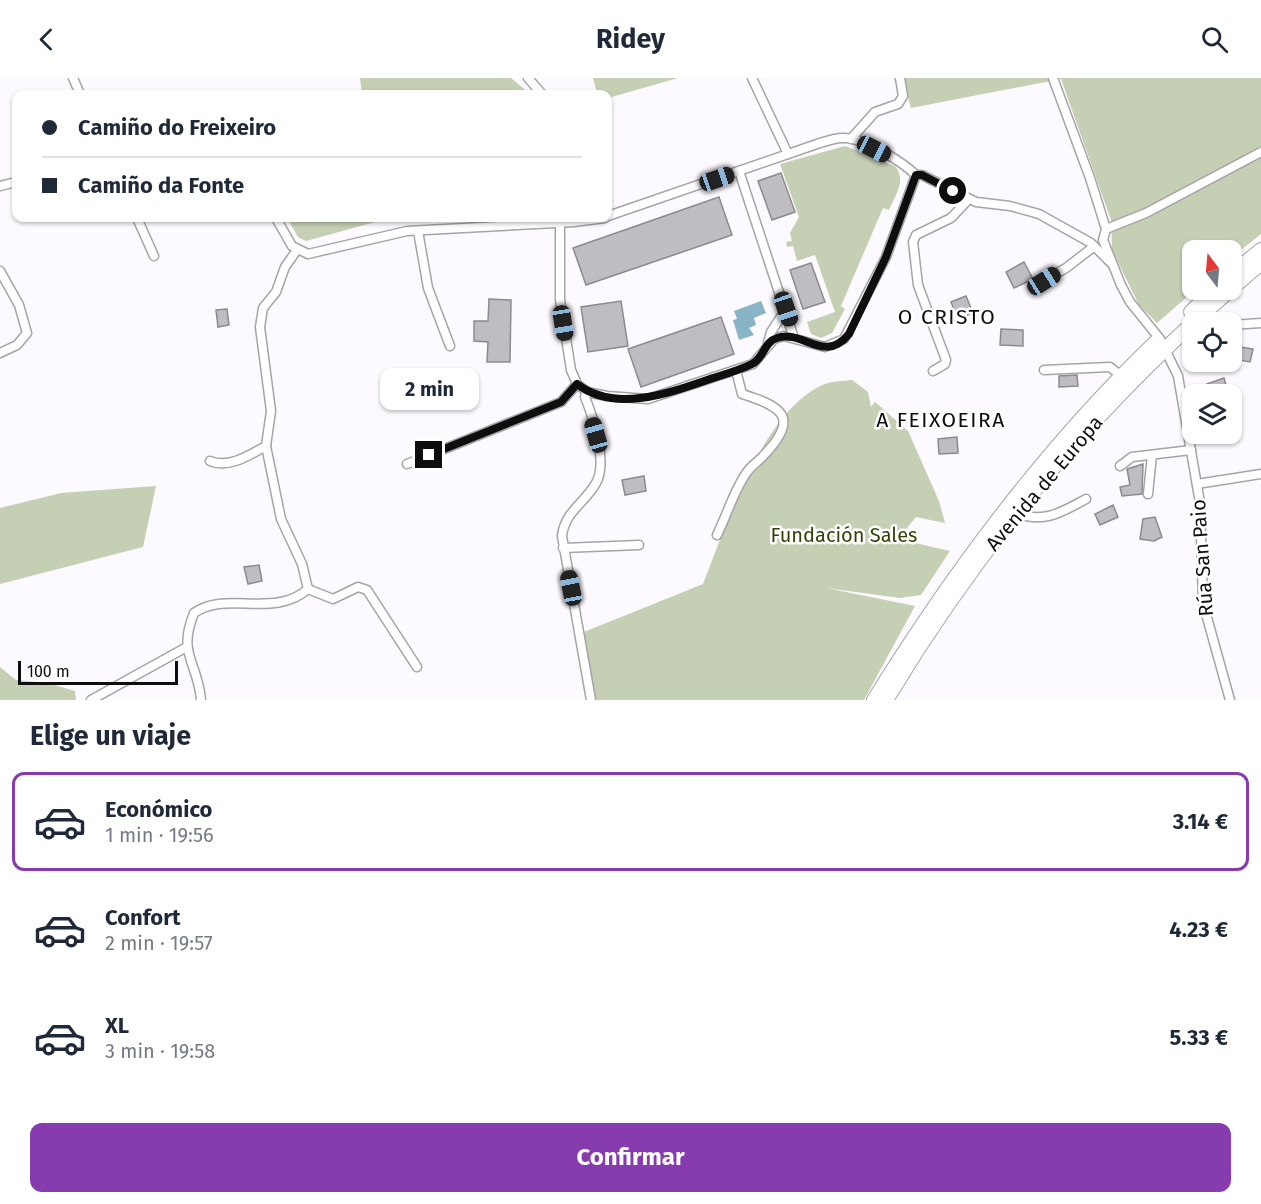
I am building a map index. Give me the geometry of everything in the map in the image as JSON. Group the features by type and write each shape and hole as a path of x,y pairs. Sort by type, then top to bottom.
{"main road":[{"path":"1242,266 1261,250"},
{"name":"Avenida de Europa","path":"1242,279 1261,263"},
{"name":"Avenida de Europa","path":"886,700 964,582 1017,513 1162,343 1204,300"},
{"name":"Avenida de Europa","path":"1206,312 1219,300"},
{"name":"Avenida de Europa","path":"874,700 921,626 993,526 1121,376 1182,330"}],"street":[{"path":"528,78 538,90"},
{"path":"752,78 788,154"},
{"path":"851,139 875,112 898,104 903,96 900,78"},
{"path":"1033,287 1066,268 1091,245 1103,240 1107,229 1053,78"},
{"path":"612,215 830,140 851,139 904,164 916,175 922,175 969,199 1029,210 1091,245 1113,265"},
{"path":"1107,229 1146,213 1261,152"},
{"path":"739,171 794,338"},
{"path":"768,343 784,336 825,347 838,343 849,334 886,257 916,175"},
{"path":"933,371 945,364 946,360 918,285 913,242 916,235 951,218 969,199"},
{"path":"139,222 154,256"},
{"path":"278,222 287,240 297,250 308,254 386,234 564,222"},
{"path":"560,223 560,300 571,370 577,384 587,392 648,399 753,364 768,343 771,332 786,309"},
{"path":"418,231 428,288 450,346"},
{"name":"Rúa San Paio","path":"1103,240 1130,302 1162,343 1178,376 1197,484 1203,551 1203,603 1230,700"},
{"path":"297,250 285,267 276,292 263,309 260,327 271,411 266,446 281,519 302,564 308,589"},
{"path":"0,271 19,305 27,333 17,345 0,353"},
{"path":"1242,324 1261,323"},
{"path":"1044,370 1110,367 1121,376"},
{"path":"717,536 748,470 766,454 781,432 784,422 781,411 771,403 741,394 736,370"},
{"path":"407,464 561,402 577,384"},
{"path":"587,392 585,397 596,435 600,474 596,484 568,515 563,526 563,548 591,700"},
{"path":"210,461 226,464 244,458 266,446"},
{"path":"1120,466 1132,457 1191,450"},
{"path":"1148,494 1152,455"},
{"name":"Rúa San Paio","path":"1197,484 1261,474"},
{"path":"1017,513 1038,519 1050,518 1086,499"},
{"path":"563,548 639,545"},
{"path":"308,589 333,599 358,587 367,590 417,668"},
{"path":"201,700 200,688 185,648 191,621 200,609 223,604 273,604 300,596 308,589"},
{"path":"91,700 185,648"}],"green space":[{"path":"360,78 511,78 525,90 362,90"},
{"path":"593,78 678,78 612,97 612,90 596,90"},
{"path":"903,78 1261,78 1261,234 1242,249 1242,240 1182,240 1183,300 1157,323 1139,305 1112,250 1111,220 1061,79 911,108"},
{"path":"845,146 895,166 900,182 889,210 883,208 841,306 845,309 832,333 821,338 811,334 807,322 835,312 815,255 797,261 793,246 787,247 786,242 792,241 790,233 799,217 780,164"},
{"path":"289,222 375,222 306,241 298,237"},
{"name":"Fundación Sales","path":"852,380 868,392 871,407 875,402 908,431 939,501 945,523 916,517 898,539 950,551 921,595 900,598 826,588 915,606 864,700 595,700 584,632 703,584 749,472 765,443 783,418 803,397 825,384"},
{"path":"156,486 143,547 0,584 0,508 61,493"},
{"path":"0,667 16,680 47,683 75,691 76,700 0,700"}],"water":[{"path":"761,301 766,313 754,318 756,325 749,328 754,335 739,340 733,320 737,319 734,311"}],"building":[{"path":"781,173 795,212 772,220 758,181"},
{"path":"719,197 732,235 586,285 573,248"},
{"path":"1024,262 1033,279 1014,288 1006,272"},
{"path":"811,263 825,302 803,309 790,270"},
{"path":"966,296 973,313 962,317 959,311 955,312 951,302"},
{"path":"489,299 511,300 510,362 487,362 488,342 474,341 474,321 488,321"},
{"path":"621,301 628,346 588,352 581,307"},
{"path":"227,309 229,325 218,327 216,310"},
{"path":"721,317 734,354 641,387 628,349"},
{"path":"1001,329 1023,330 1023,346 1000,345"},
{"path":"1242,347 1253,349 1250,362 1242,361"},
{"path":"1077,375 1078,386 1059,387 1059,376"},
{"path":"1224,378 1226,384 1207,384"},
{"path":"957,437 958,453 939,454 938,439"},
{"path":"1143,464 1142,494 1122,496 1120,487 1130,485 1127,469"},
{"path":"644,476 646,491 625,495 622,480"},
{"path":"1113,505 1118,517 1100,525 1095,514"},
{"path":"1155,517 1162,537 1154,541 1140,539 1143,519"},
{"path":"259,565 262,581 248,584 244,567"}],"district":[{"name":"O CRISTO","path":"947,317"},
{"name":"A FEIXOEIRA","path":"941,420"}],"route":[{"path":"429,455 561,402 577,384 587,392 648,399 660,397 753,364 760,358 768,343 784,336 825,347 838,343 849,334 860,314 886,257 916,175 922,175 953,191"}]}
